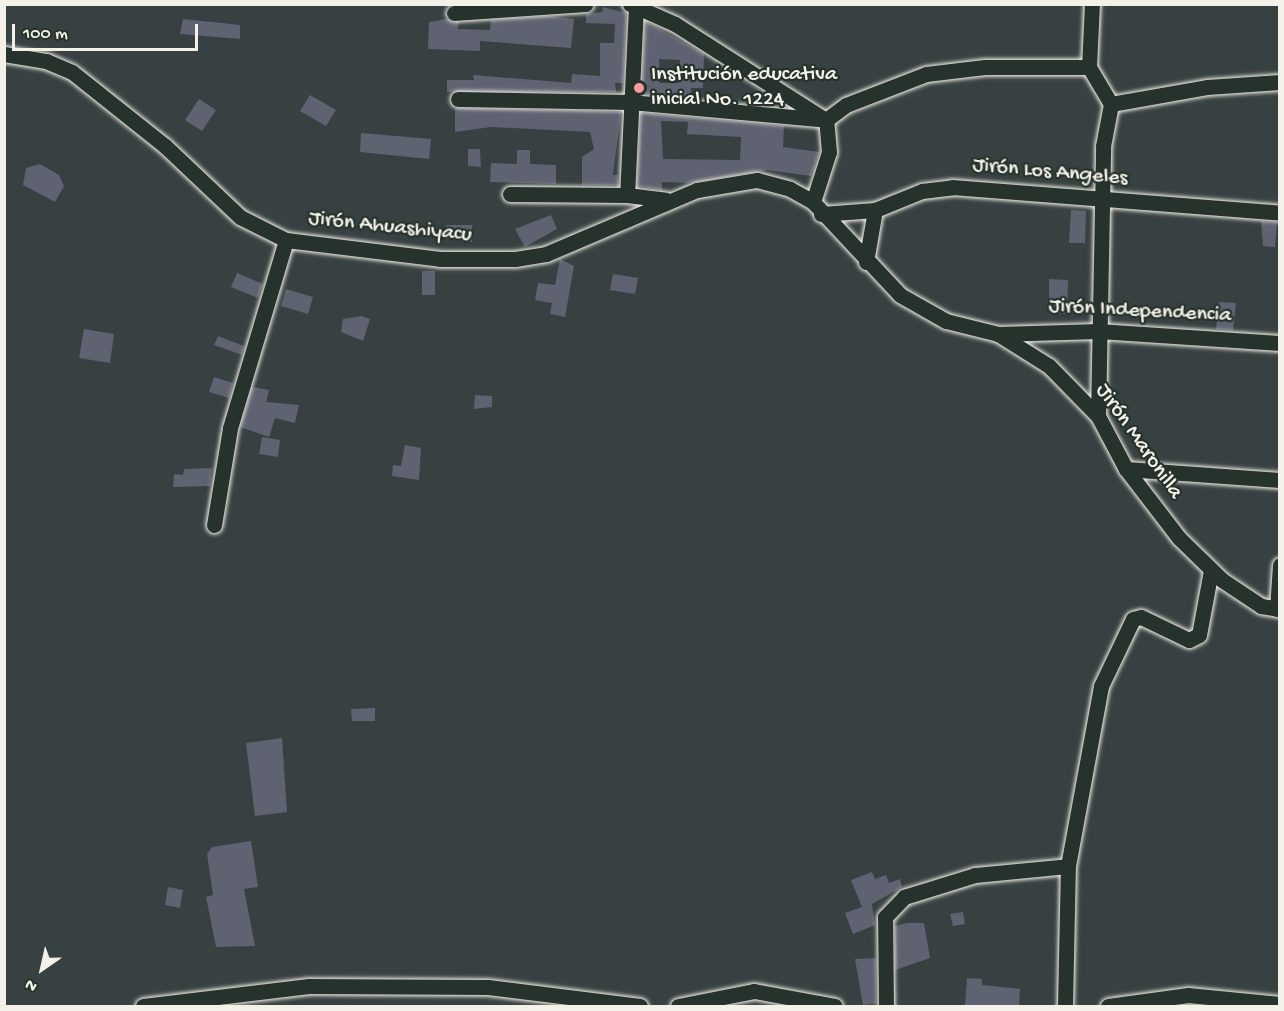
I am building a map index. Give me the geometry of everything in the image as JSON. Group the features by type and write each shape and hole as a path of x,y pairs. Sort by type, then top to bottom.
{"street":[{"path":"454,13 586,4"},
{"path":"1092,4 1089,67 1111,104 1101,202 1098,416"},
{"path":"627,195 633,5 675,24 826,120"},
{"name":"Jirón Ahuashiyacu","path":"4,54 46,61 72,72 165,146 240,217 286,240 440,259 515,260 546,254 666,200 757,180 817,208"},
{"path":"458,99 630,102 826,120 846,105 926,74 1089,67"},
{"path":"1111,104 1207,87 1280,82"},
{"path":"817,208 829,152 826,120"},
{"name":"Jirón Los Angeles","path":"817,208 875,210 922,191 953,187 1101,202 1280,213"},
{"path":"510,194 627,195 666,200"},
{"name":"Jirón Maronilla","path":"817,208 900,296 946,321 999,334 1048,366 1098,416 1126,469 1211,570 1260,606 1278,609"},
{"path":"866,262 875,210"},
{"path":"214,525 230,428 286,240"},
{"name":"Jirón Independencia","path":"999,334 1098,331 1280,343"},
{"path":"1126,469 1280,480"},
{"path":"1278,609 1280,565"},
{"path":"1065,1006 1068,866 1101,686 1125,626 1141,617 1189,640 1199,635 1211,570"},
{"path":"886,1006 885,917 904,897 975,875 1068,866"},
{"path":"143,1006 309,986 488,987 640,1006"},
{"path":"686,1006 754,991 835,1006"},
{"path":"1108,1006 1188,995 1280,1004"}],"building":[{"path":"603,7 626,13 623,83 615,83 616,92 447,92 447,80 474,80 473,75 571,83 572,74 600,76 600,43 614,43 615,24 586,23 586,14 602,12"},
{"path":"550,16 574,19 571,48 480,41 480,51 428,49 429,22 446,19 459,22 458,29 490,30 491,20"},
{"path":"183,19 240,25 240,39 180,34"},
{"path":"645,21 704,54 703,88 691,88 691,98 642,93","holes":["659,59 680,60 678,83 660,83"]},
{"path":"310,95 336,110 326,126 300,111"},
{"path":"199,99 216,110 202,131 185,120"},
{"path":"455,108 621,112 613,175 618,175 618,185 582,185 582,157 594,149 590,132 491,127 455,132"},
{"path":"641,113 784,126 783,147 819,152 811,176 767,170 688,183 662,182 662,190 637,186","holes":["661,121 688,122 687,134 741,137 740,160 663,159"]},
{"path":"361,133 431,139 429,159 360,152"},
{"path":"468,149 480,149 481,167 468,166"},
{"path":"517,150 530,150 530,164 556,165 556,184 490,182 491,163 517,164"},
{"path":"40,164 59,175 64,186 55,202 23,185 26,168"},
{"path":"1071,210 1086,211 1085,243 1069,243"},
{"path":"551,215 557,229 525,247 515,229"},
{"path":"1261,221 1277,223 1275,247 1263,246"},
{"path":"447,225 472,225 472,242 441,238"},
{"path":"560,259 574,266 565,317 550,314 552,303 535,300 538,283 555,285"},
{"path":"422,271 435,271 435,295 422,295"},
{"path":"237,273 263,284 258,298 231,287"},
{"path":"613,274 638,278 635,294 610,290"},
{"path":"1049,279 1068,280 1067,314 1049,313"},
{"path":"286,289 313,297 308,314 281,306"},
{"path":"1219,302 1236,303 1233,330 1216,329"},
{"path":"361,316 370,319 363,341 341,332 343,319"},
{"path":"84,329 114,334 110,363 79,358"},
{"path":"218,336 244,346 242,355 214,345"},
{"path":"214,377 233,383 229,398 209,392"},
{"path":"252,387 269,390 266,402 299,405 295,423 275,418 269,437 240,427"},
{"path":"475,395 492,396 492,407 474,409"},
{"path":"262,437 280,440 278,457 259,454"},
{"path":"405,445 421,448 419,480 392,476 393,465 401,466"},
{"path":"212,468 210,486 173,487 174,474 183,475 184,469"},
{"path":"375,708 375,721 352,721 351,709"},
{"path":"282,738 287,812 255,816 246,743"},
{"path":"251,841 258,887 244,889 255,946 216,947 206,897 213,895 207,854 212,847"},
{"path":"872,872 875,879 886,875 889,883 900,879 902,887 872,904 875,925 853,934 845,913 862,907 851,880"},
{"path":"168,887 183,890 180,908 165,905"},
{"path":"963,912 965,924 953,926 950,914"},
{"path":"924,923 930,958 895,970 895,926"},
{"path":"876,958 876,1004 863,1005 855,959"},
{"path":"967,978 982,979 982,985 1020,989 1019,1006 965,1006"}],"place":[{"name":"Institución educativa inicial No. 1224","path":"639,88"}]}
